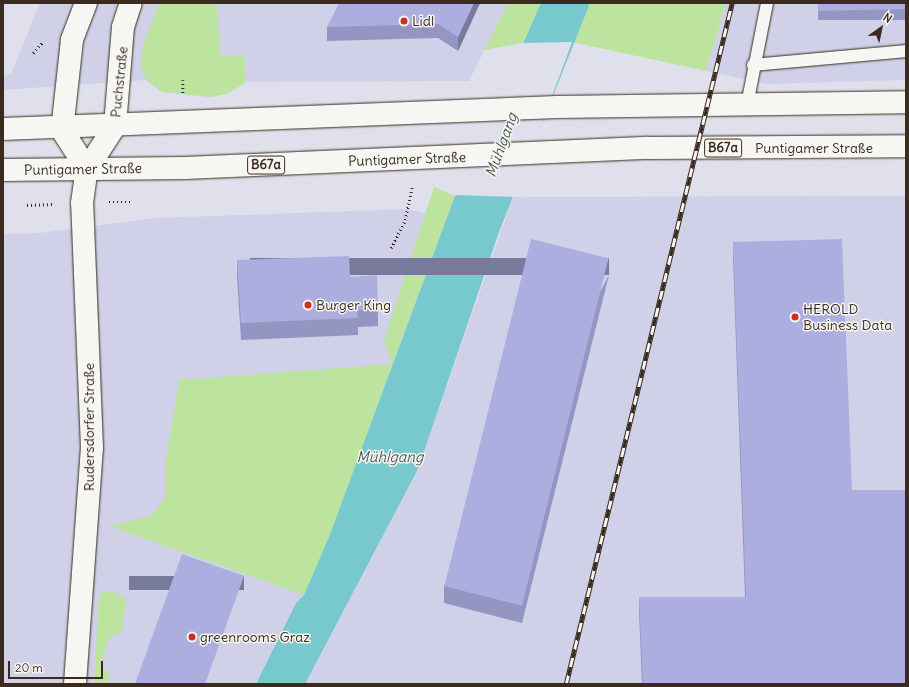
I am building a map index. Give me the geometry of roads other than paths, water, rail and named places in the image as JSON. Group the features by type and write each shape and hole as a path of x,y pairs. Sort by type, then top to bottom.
{"main road":[{"path":"86,3 69,54 62,130 87,170"},
{"name":"Puchstraße","path":"87,170 115,126 124,53 123,27 131,3"},
{"path":"3,129 62,130 115,126 557,107 906,102"},
{"name":"Puntigamer Straße","path":"3,170 87,170 540,155 649,148 906,146"},
{"name":"Rudersdorfer Straße","path":"75,684 92,448 82,203 87,170"}],"lane":[{"path":"747,104 753,65 767,3"},
{"path":"753,65 906,51"}],"water":[{"name":"Mühlgang","path":"541,3 590,3 499,232 418,469 305,684 256,684 296,603 304,595 329,537 455,196"}],"railway":[{"path":"566,684 732,3"}],"place":[{"name":"Lidl","path":"404,21"},
{"name":"Burger King","path":"308,305"},
{"name":"HEROLD Business Data","path":"795,317"},
{"name":"greenrooms Graz","path":"192,637"}]}
